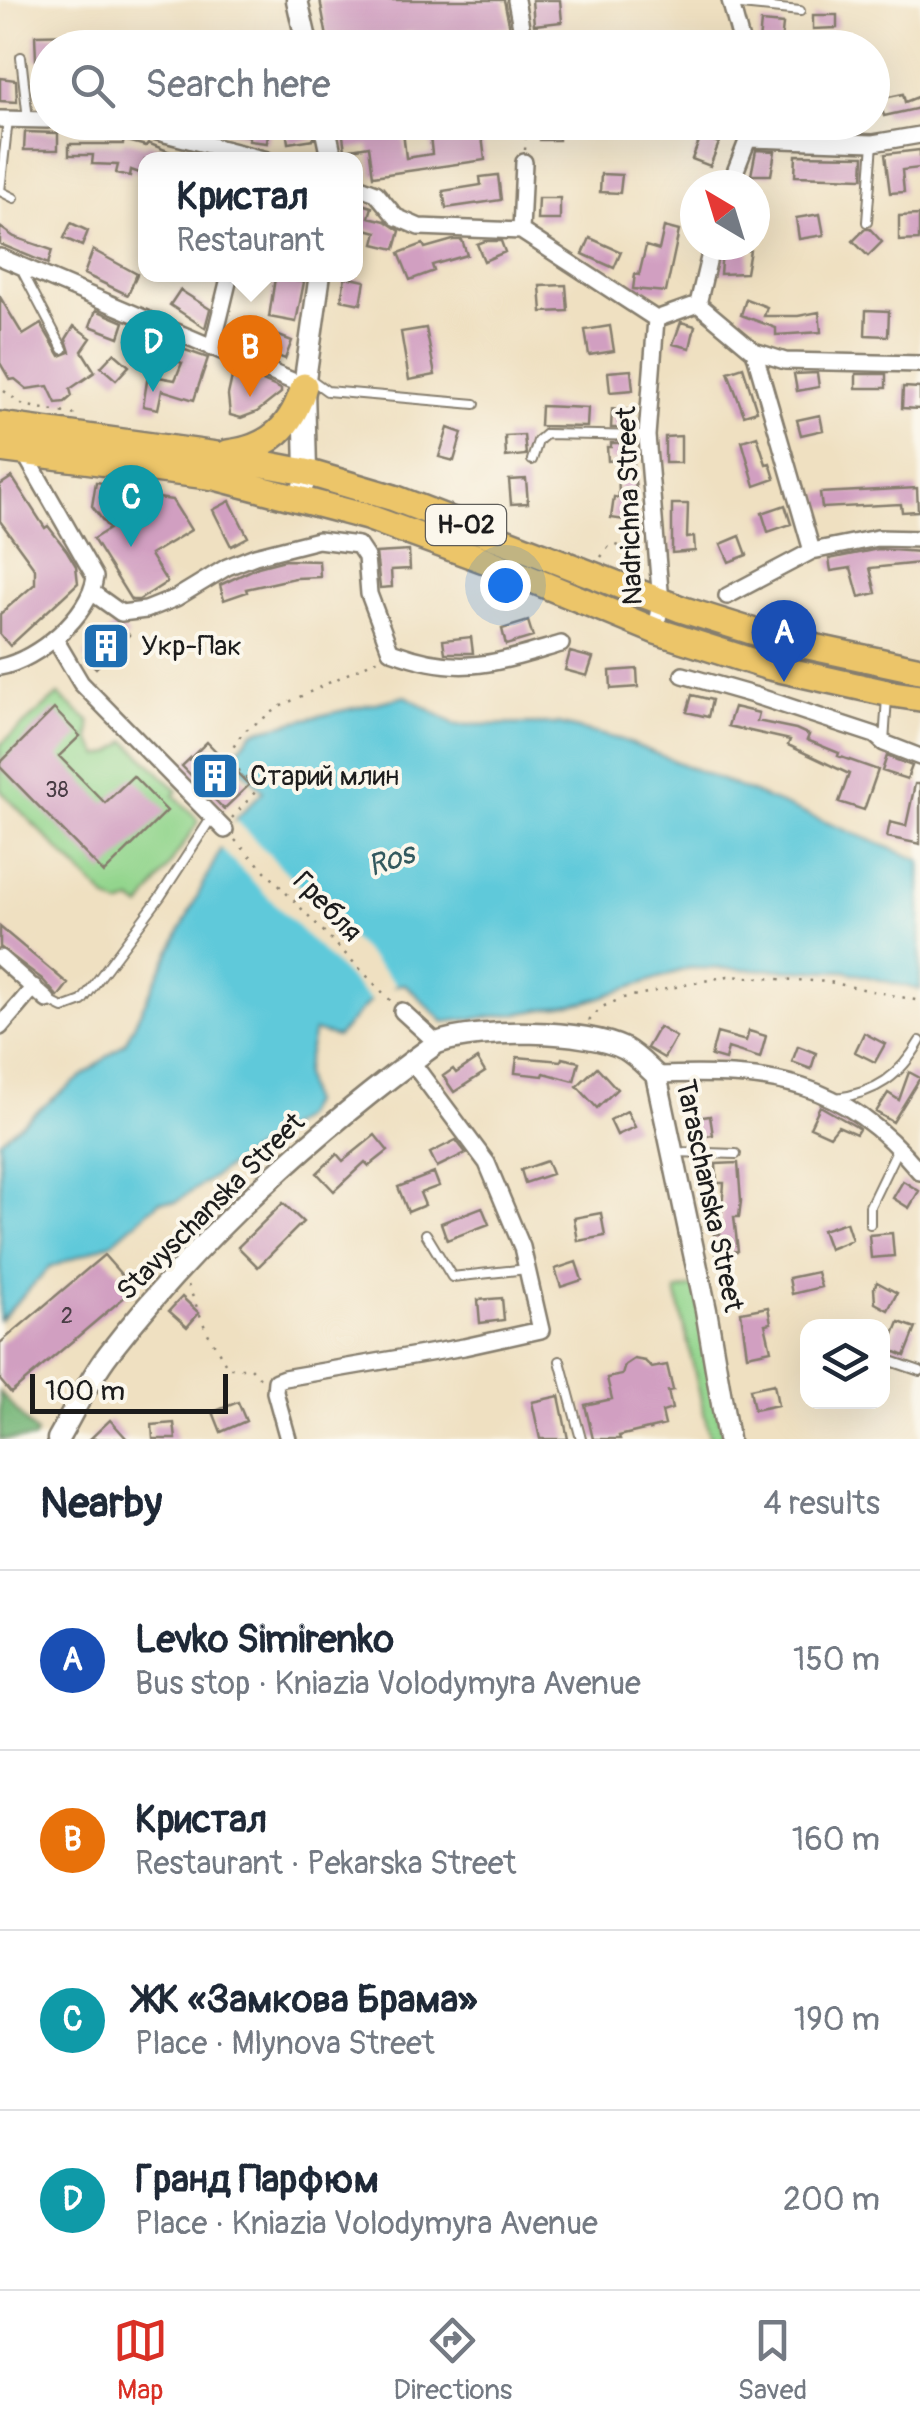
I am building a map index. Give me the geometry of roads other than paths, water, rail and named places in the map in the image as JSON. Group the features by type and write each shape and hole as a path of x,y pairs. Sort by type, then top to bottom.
{"main road":[{"path":"217,455 262,445 278,434 292,420 304,381"},
{"name":"Н-02","path":"6,425 217,455 306,472 394,498 661,602 780,640 920,670"},
{"name":"Н-02","path":"6,425 367,517 488,561 656,631 766,666 920,698"}],"street":[{"path":"297,0 304,30"},
{"path":"516,0 522,30"},
{"path":"731,2 738,30"},
{"path":"4,119 28,120"},
{"path":"842,140 873,143 920,135"},
{"path":"189,140 236,152"},
{"path":"735,170 745,140"},
{"path":"521,230 524,162"},
{"path":"363,188 376,194 396,217 419,228 521,230 656,319 698,304"},
{"path":"0,257 212,348 304,381"},
{"path":"698,304 708,260"},
{"path":"212,348 228,282"},
{"path":"300,499 306,472 304,381 319,282"},
{"path":"698,304 754,350 786,361 920,364"},
{"name":"Nadrichna Street","path":"656,319 647,436 661,602 656,631"},
{"path":"754,350 812,551"},
{"path":"2,664 56,639 93,593 95,577 6,425"},
{"path":"727,596 812,551 876,538 920,539"},
{"path":"93,593 122,614 146,610 255,556 318,540 358,545 366,557 368,594 390,650 429,665 466,667 561,644"},
{"path":"56,639 80,683 225,830"},
{"path":"682,675 753,694 875,736 920,758"},
{"path":"0,958 48,1000"},
{"path":"0,1026 34,987"},
{"path":"402,1011 437,1043"},
{"name":"Taraschanska Street","path":"437,1043 458,1035 488,1032 593,1038 626,1050 656,1074 706,1310 728,1439"},
{"name":"Stavyschanska Street","path":"58,1439 107,1355 180,1271 304,1147 437,1043"},
{"path":"288,1439 276,1381 541,1330 522,1247 487,1163 411,1061"},
{"path":"656,1074 726,1072 786,1080 836,1098 898,1148 920,1172"}],"lane":[{"path":"731,2 800,11"},
{"path":"20,57 28,120"},
{"path":"4,119 0,190 14,198"},
{"path":"867,222 873,143"},
{"path":"19,265 63,349"},
{"path":"304,381 326,391 475,404"},
{"path":"532,460 538,440 546,434 647,436"},
{"path":"358,545 367,517"},
{"path":"884,743 887,694"},
{"path":"48,1000 63,1008 82,1001 160,897 212,817"},
{"path":"836,1098 866,1094 895,1076 920,1041"},
{"path":"870,1224 870,1206 898,1148"},
{"path":"672,1152 736,1154"},
{"path":"426,1234 452,1277 527,1269"},
{"path":"560,1361 582,1439"},
{"path":"890,1361 920,1370"}],"water":[{"name":"Ros","path":"406,696 456,725 558,724 622,740 920,860 920,990 845,971 689,968 586,1002 444,1022 405,984 395,986 368,1004 337,1037 314,1031 304,1074 310,1103 301,1118 176,1202 160,1201 113,1242 49,1268 0,1320 0,1140 125,1043 235,820 263,791 231,757 254,731"}],"place":[{"name":"Гранд Парфюм","path":"153,392"},
{"name":"Кристал","path":"250,397"},
{"name":"ЖК «Замкова Брама»","path":"131,547"},
{"name":"Укр-Пак","path":"106,646"},
{"name":"Levko Simirenko","path":"784,682"},
{"name":"Старий млин","path":"215,776"}]}
